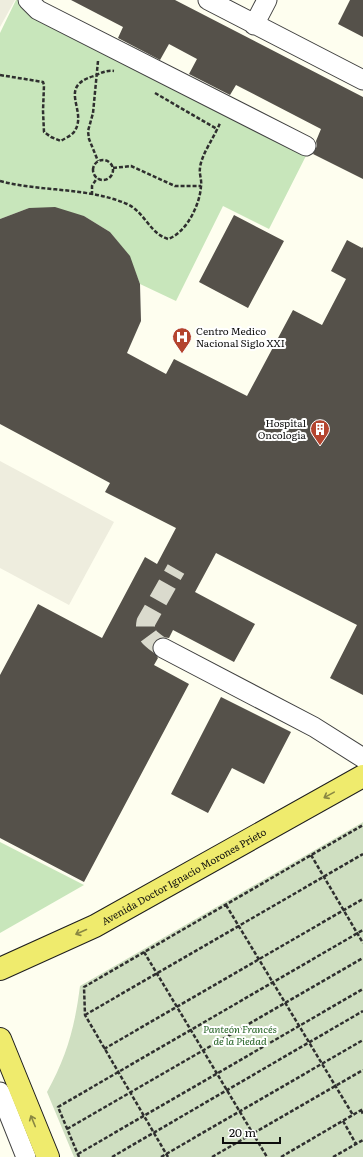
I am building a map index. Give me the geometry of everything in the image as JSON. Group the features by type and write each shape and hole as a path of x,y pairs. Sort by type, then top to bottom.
{"main road":[{"name":"Avenida Doctor Ignacio Morones Prieto","path":"0,969 95,926 363,776"},
{"path":"0,1039 48,1157"}],"lane":[{"path":"28,0 38,10 306,146"},
{"path":"208,0 363,80"},
{"path":"254,25 267,0"},
{"path":"163,648 314,727 363,758"},
{"path":"0,1092 26,1157"}],"path":[{"path":"98,161 89,139 88,131 93,113 97,63 102,43"},
{"path":"0,75 43,82 42,111 44,132 51,137 61,140 73,133 78,125 74,89 78,84 85,78 108,70 119,71"},
{"path":"152,90 217,129"},
{"path":"0,181 107,197 128,205 140,213 154,232 168,239 176,237 181,232 198,200 201,186 200,167 226,105"},
{"path":"98,161 107,161 113,168"},
{"path":"98,161 93,167 92,171 97,178 106,179 112,173 113,168"},
{"path":"113,168 131,166 176,186 201,186"},
{"path":"92,195 92,186 97,178"},
{"path":"167,1156 84,1016 84,987 363,825"},
{"path":"84,1016 363,854"},
{"path":"311,855 363,942"},
{"path":"104,1049 363,899"},
{"path":"226,905 353,1115"},
{"path":"363,930 58,1107 78,1156 217,1073 363,989"},
{"path":"144,952 267,1157"},
{"path":"67,1130 363,958"},
{"path":"112,1157 363,1011"},
{"path":"161,1157 167,1156 240,1111 363,1040"},
{"path":"212,1157 363,1070"},
{"path":"281,1157 362,1110 363,1114"},
{"path":"343,1121 356,1144"},
{"path":"333,1157 363,1140"}],"green space":[{"path":"16,0 22,0 313,142 269,229 223,206 176,301 140,284 129,256 110,232 84,216 29,208 0,219 0,33"},
{"name":"Panteón Francés de la Piedad","path":"363,822 363,1157 74,1157 47,1092 60,1066 73,1028 80,986"},
{"path":"0,842 84,885 0,933"}],"shaded area":[{"path":"0,0 15,0 0,27"},
{"path":"0,461 114,522 69,605 0,568"}],"building":[{"path":"71,0 175,0 363,97 363,179 313,154 317,146 316,141 321,129 236,85 230,95 189,74 197,59 169,44 160,60 118,38 123,27"},
{"path":"350,0 363,0 363,37 338,24"},
{"path":"55,207 84,216 110,232 130,256 140,284 141,321 127,353 166,374 174,359 247,396 293,310 322,325 346,279 331,271 347,240 362,248 363,247 363,695 330,678 357,625 216,553 195,592 255,624 234,662 173,630 169,638 162,637 153,643 152,649 158,658 154,665 189,684 84,882 0,838 0,675 38,604 102,638 145,557 157,564 176,528 105,492 110,483 0,424 0,219 29,208"},
{"path":"234,215 284,241 248,308 199,282"},
{"path":"221,697 291,732 264,784 232,768 208,813 171,794"}],"tunnel":[{"path":"163,648 152,640 147,634 145,627 146,622 176,569"}],"place":[{"name":"Centro Medico Nacional Siglo XXI","path":"182,354"},
{"name":"Hospital Oncologia","path":"320,446"}]}
